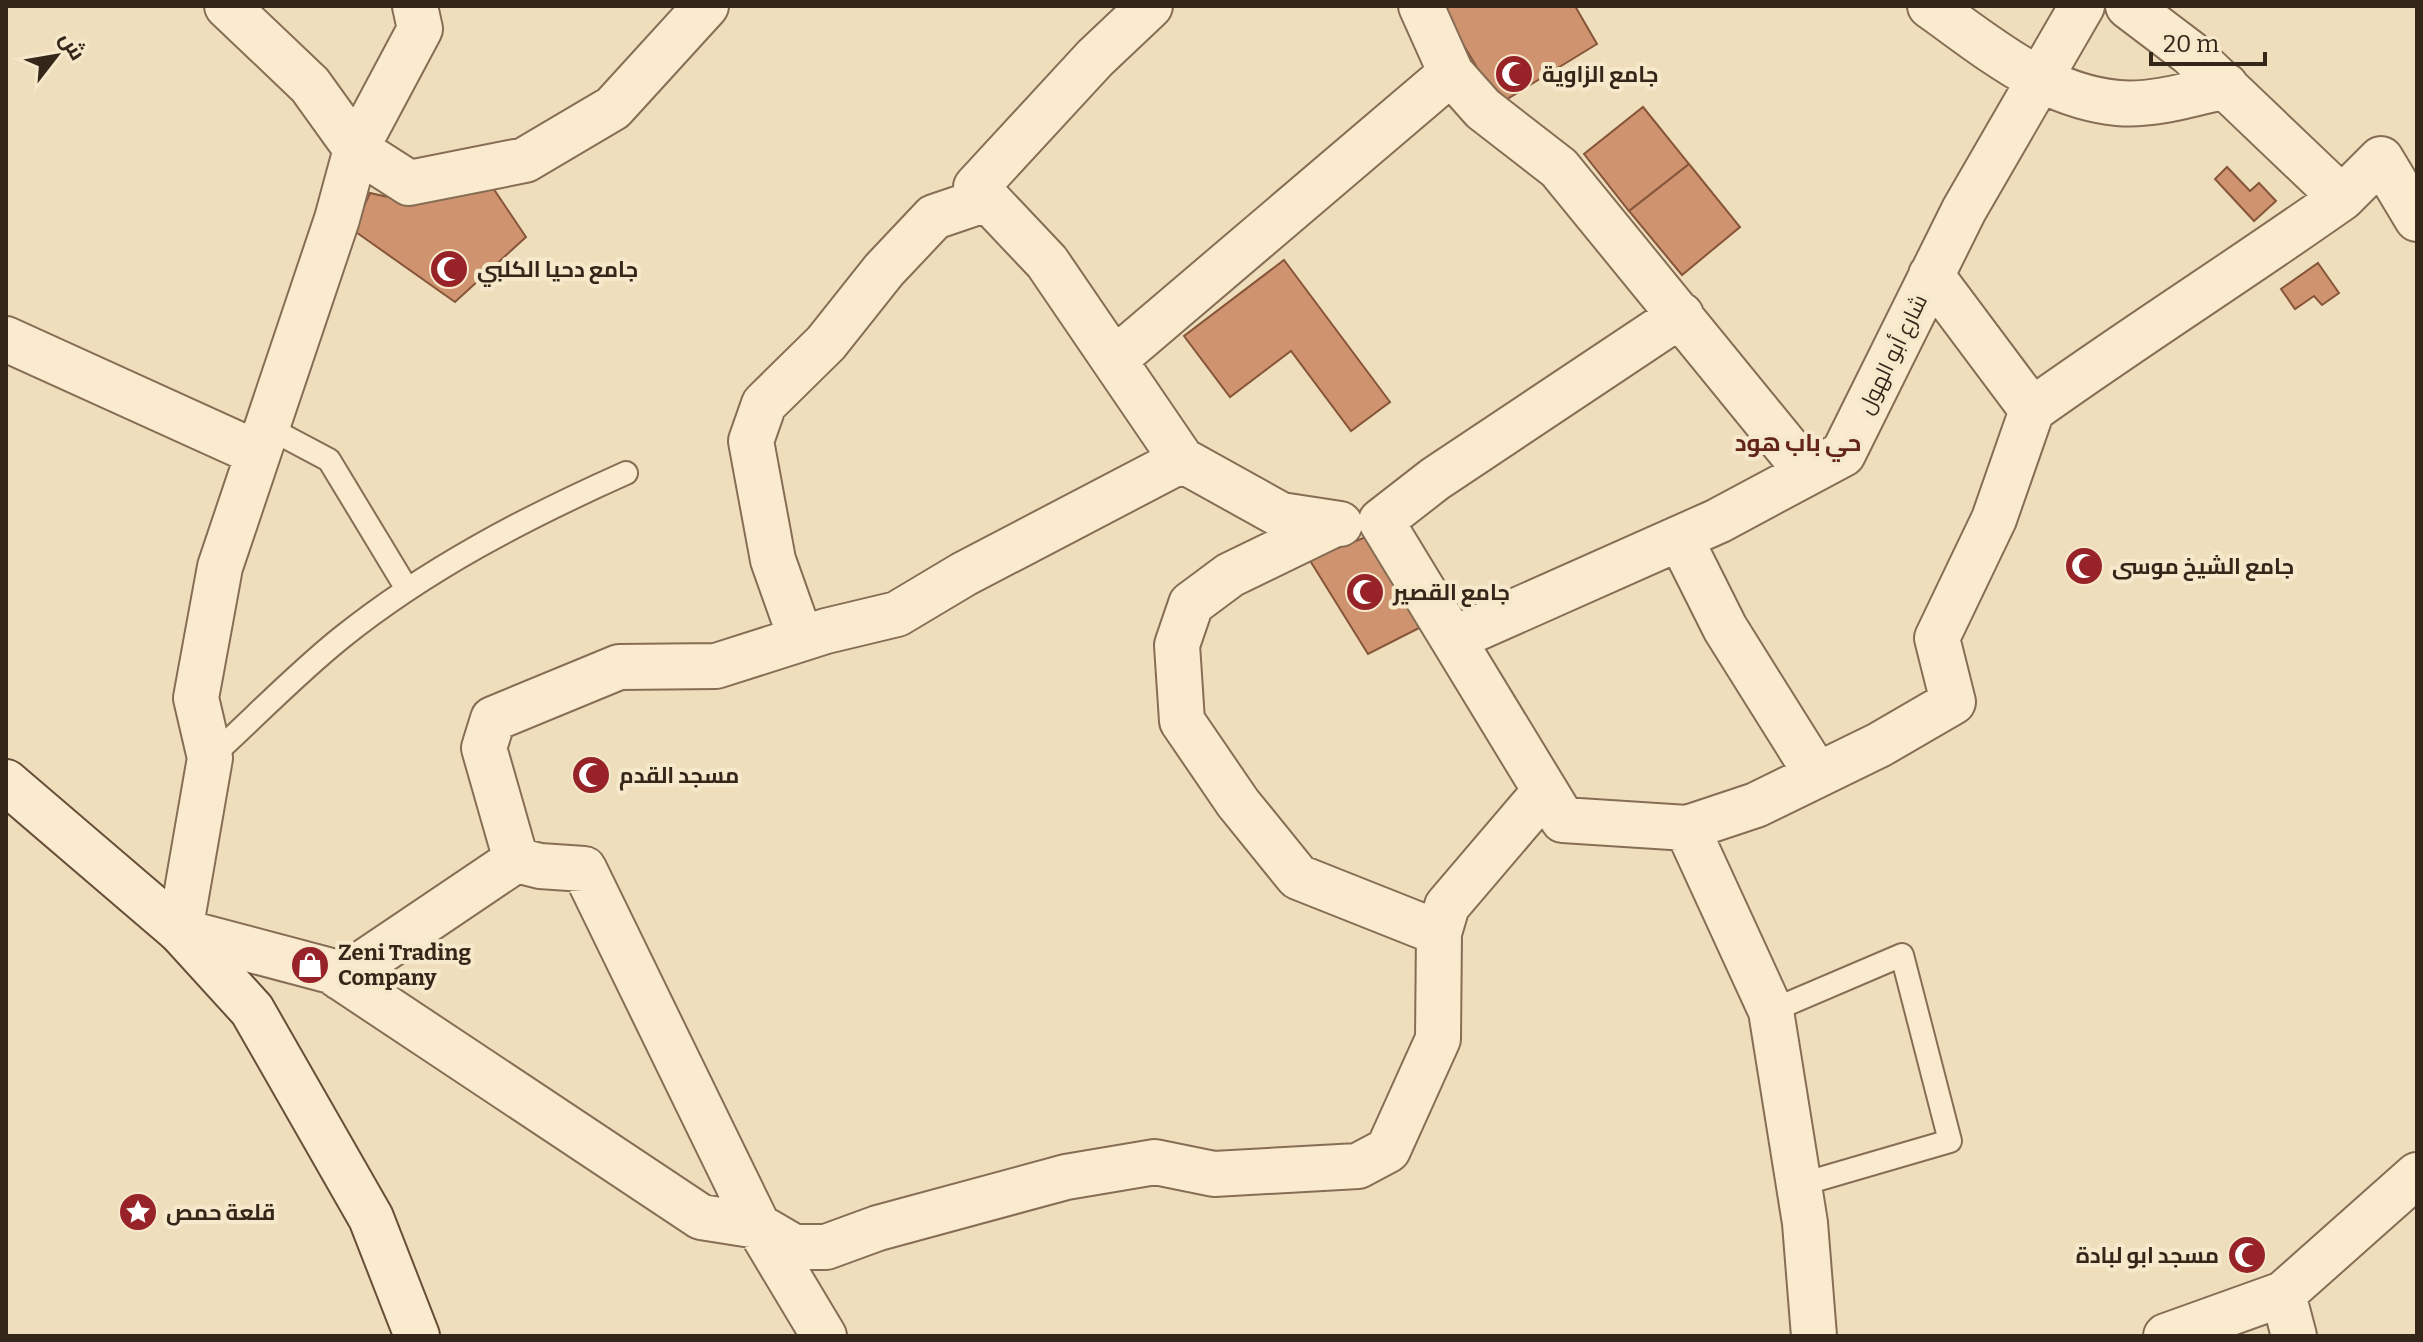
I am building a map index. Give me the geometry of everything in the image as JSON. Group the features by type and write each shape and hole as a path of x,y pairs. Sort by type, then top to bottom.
{"street":[{"path":"227,6 310,85 356,149 409,183 525,160 613,108 706,6"},
{"path":"180,931 210,758 196,698 220,567 337,219 356,149 420,29 415,6"},
{"path":"1150,6 1095,58 976,187 1047,262 1182,460 1281,515 1335,524 1381,521 1435,479 1681,315"},
{"path":"1421,6 1451,73 1483,109 1559,168 1808,473"},
{"path":"1930,6 2038,82 2117,103 2165,100 2226,86"},
{"name":"شارع أبو الهول","path":"1455,638 1680,538 1843,454 1964,210 2082,6"},
{"path":"2128,6 2190,53 2342,198"},
{"path":"1114,360 1451,73"},
{"path":"1381,521 1563,820 1687,828 1756,805 1879,745 1953,702 1937,638 1994,519 2032,410 2179,309 2228,280 2342,198 2381,159 2417,219"},
{"path":"801,639 773,560 751,441 764,404 826,343 884,270 934,217 987,199"},
{"path":"1931,275 2032,410"},
{"path":"6,339 261,440"},
{"path":"516,860 484,748 493,719 619,667 716,666 801,639 897,614 964,574 1182,460"},
{"path":"1335,524 1230,575 1191,604 1177,645 1182,721 1238,803 1298,877 1439,933"},
{"path":"1680,538 1725,628 1817,775"},
{"path":"6,782 180,931 252,1010 371,1218 417,1336"},
{"path":"180,931 331,971 701,1217 758,1226 794,1247 826,1247 878,1228 1066,1177 1155,1162 1214,1174 1358,1166 1388,1150 1438,1039 1439,933 1447,906 1545,791"},
{"path":"1687,828 1771,1011 1799,1185 1814,1336"},
{"path":"341,978 516,860 540,866 584,869 758,1226 824,1336"},
{"path":"2166,1336 2283,1294 2417,1175"},
{"path":"2283,1294 2294,1336"}],"lane":[{"path":"261,440 329,460 407,589"},
{"path":"210,758 339,640 407,589 535,514 626,473"},
{"path":"1771,1011 1902,955 1950,1141 1799,1185"}],"building":[{"name":"جامع الزاوية","path":"1440,6 1575,6 1597,44 1499,104"},
{"path":"1643,107 1689,164 1629,211 1584,154"},
{"path":"1689,164 1740,227 1682,275 1629,211"},
{"path":"2227,167 2250,191 2259,183 2276,201 2254,221 2215,179"},
{"name":"جامع دحيا الكلبي","path":"489,182 526,237 455,302 353,230 370,193 419,204 432,195"},
{"path":"1284,260 1390,402 1351,431 1291,351 1230,397 1184,336"},
{"path":"2318,263 2339,293 2322,305 2314,296 2295,309 2281,289"},
{"name":"جامع القصير","path":"1366,537 1423,626 1368,654 1309,559"}],"place":[{"name":"جامع الزاوية","path":"1514,74"},
{"name":"جامع دحيا الكلبي","path":"449,269"},
{"name":"جامع الشيخ موسى","path":"2084,566"},
{"name":"جامع القصير","path":"1365,592"},
{"name":"مسجد القدم","path":"591,775"},
{"name":"Zeni Trading Company","path":"310,965"},
{"name":"قلعة حمص","path":"138,1212"},
{"name":"مسجد ابو لبادة","path":"2247,1255"}],"district":[{"name":"حي باب هود","path":"1798,443"}]}
